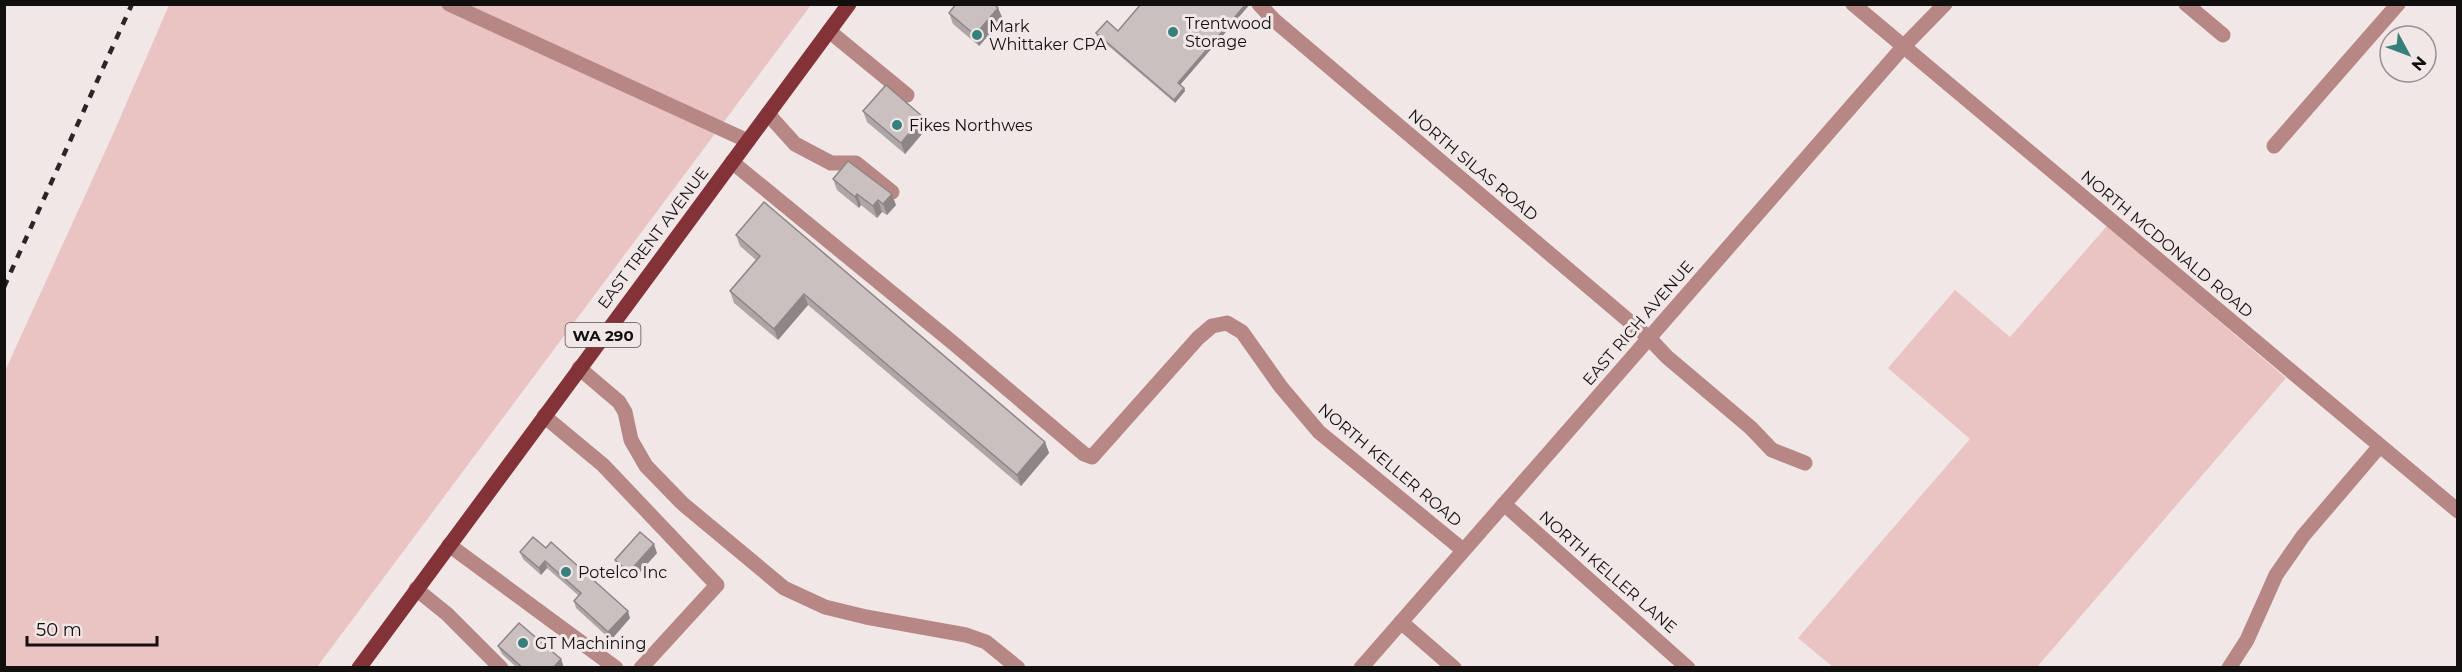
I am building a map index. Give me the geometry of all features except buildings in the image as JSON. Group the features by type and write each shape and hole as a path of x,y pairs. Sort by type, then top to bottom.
{"main road":[{"name":"EAST TRENT AVENUE","path":"358,668 849,4"}],"street":[{"path":"449,4 748,141"},
{"name":"NORTH SILAS ROAD","path":"1259,4 1274,20 1649,338 1667,357 1751,428 1772,450 1805,463"},
{"name":"NORTH MCDONALD ROAD","path":"1853,4 2379,447 2456,506"},
{"name":"EAST RICH AVENUE","path":"1361,668 1904,46 1945,4"},
{"path":"2186,4 2223,35"},
{"path":"2274,146 2398,4"},
{"path":"830,31 907,95"},
{"path":"768,114 795,144 831,163 856,163 892,192"},
{"name":"NORTH KELLER ROAD","path":"732,162 952,342 1084,454 1092,458 1198,338 1212,327 1227,323 1242,332 1281,387 1318,432 1463,550"},
{"path":"579,368 619,402 625,412 631,440 646,466 683,504 764,574 784,588 825,607 938,629 986,642 1018,668"},
{"path":"544,416 603,465 717,585 641,668"},
{"path":"2229,668 2247,640 2276,575 2303,536 2379,447"},
{"name":"NORTH KELLER LANE","path":"1504,504 1688,668"},
{"path":"449,545 616,668"},
{"path":"416,589 447,614 501,668"},
{"path":"1401,622 1454,668"}],"shaded area":[{"path":"169,5 811,5 317,667 5,668 5,371"},
{"path":"2107,226 2286,378 2037,667 1833,667 1798,638 1970,439 1888,368 1955,290 2010,337"}],"railway":[{"path":"4,287 132,4"}],"place":[{"name":"Trentwood Storage","path":"1173,32"},
{"name":"Mark Whittaker CPA","path":"977,35"},
{"name":"Fikes Northwes","path":"897,125"},
{"name":"Potelco Inc","path":"566,572"},
{"name":"GT Machining","path":"523,643"}]}
